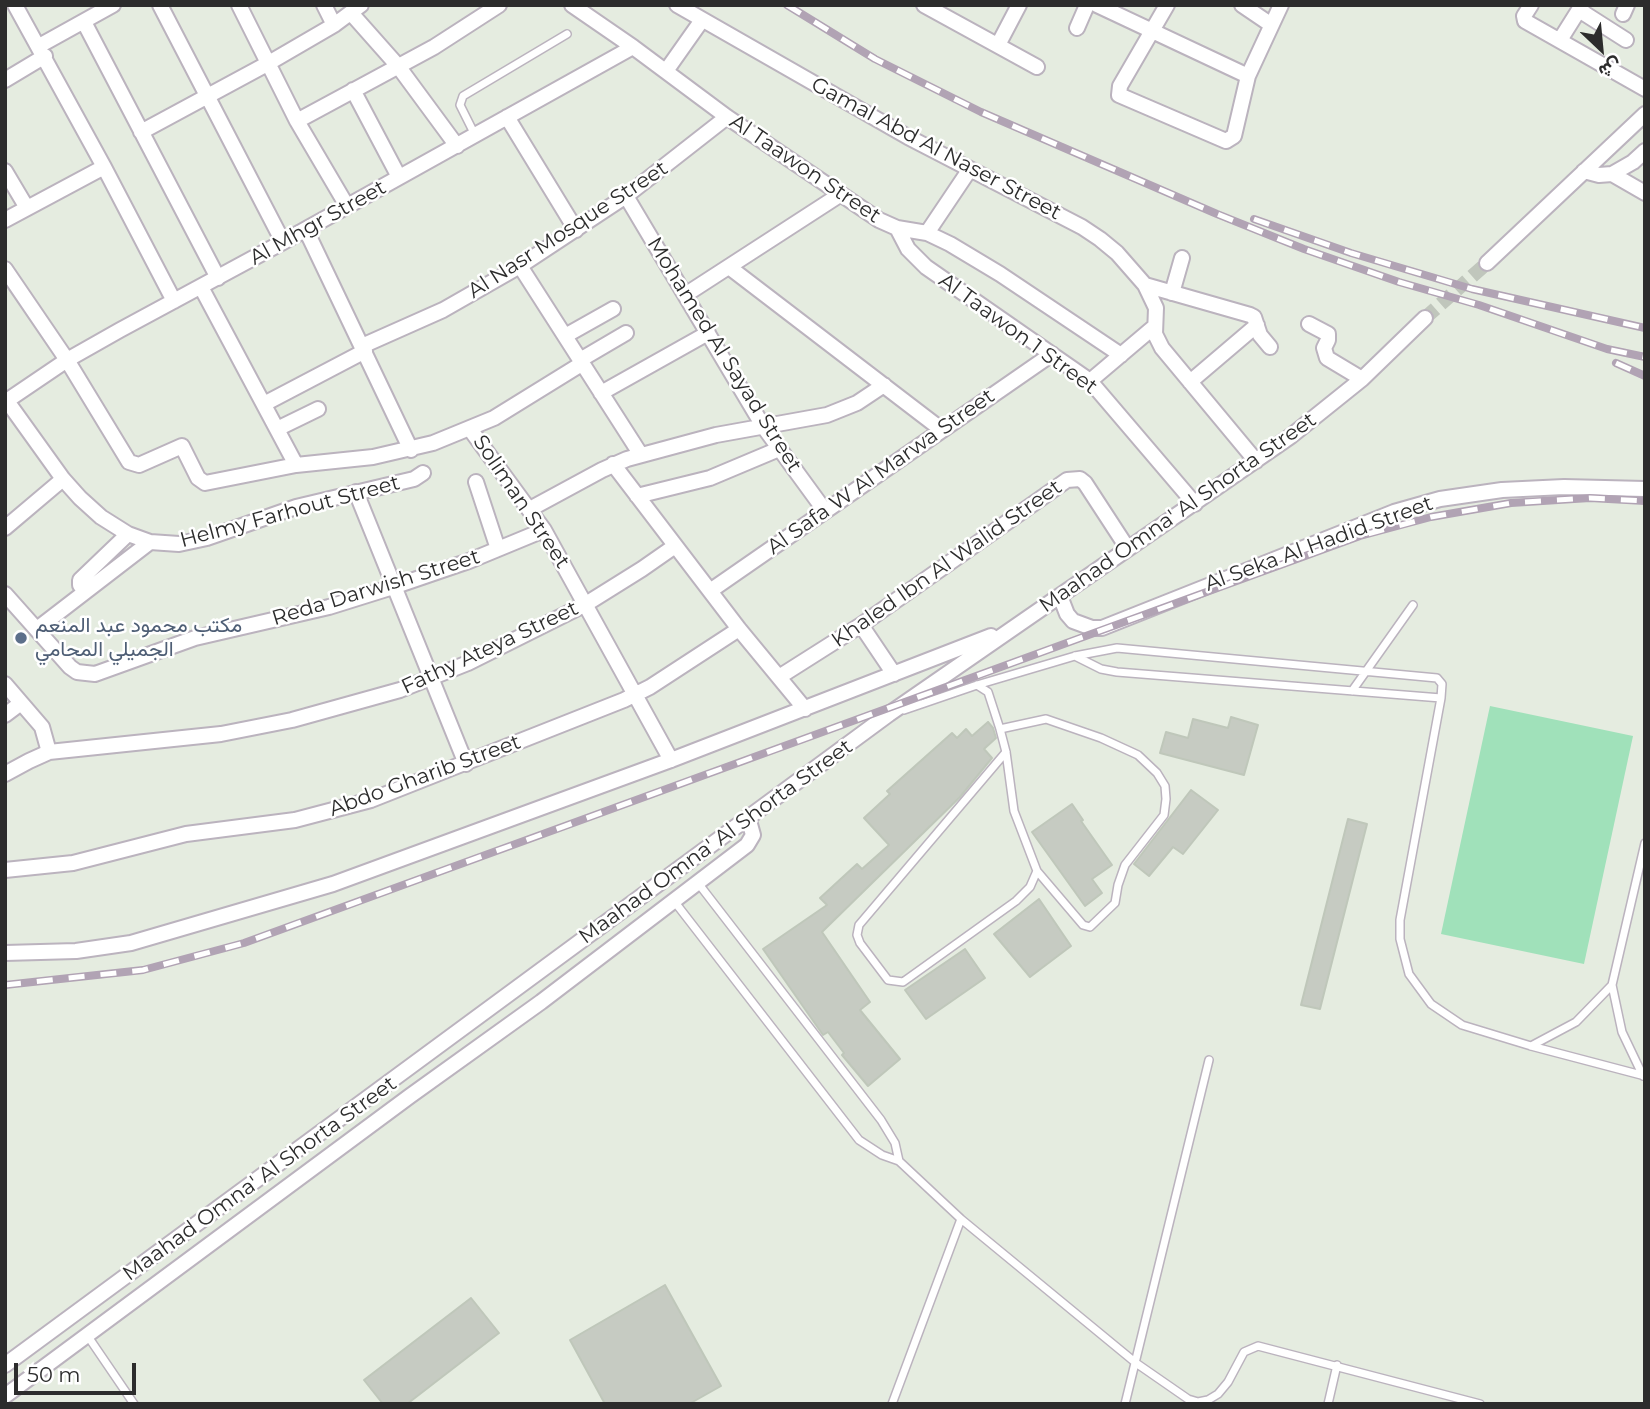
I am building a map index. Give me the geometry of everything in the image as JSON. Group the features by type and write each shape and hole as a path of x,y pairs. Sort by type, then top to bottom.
{"street":[{"path":"15,5 104,167 173,301"},
{"path":"7,74 83,22 113,5"},
{"path":"160,5 283,242"},
{"path":"239,5 297,121 346,206"},
{"path":"324,5 334,25"},
{"path":"297,121 434,47 499,5"},
{"name":"Al Taawon Street","path":"572,5 634,47 727,117 879,220 897,228 927,233 1000,274 1121,355"},
{"name":"Gamal Abd Al Naser Street","path":"677,5 908,137 1082,227 1117,253 1145,285 1156,308 1157,341 1256,461"},
{"path":"924,5 946,10 998,46 1037,67"},
{"path":"998,46 1019,5"},
{"path":"1077,28 1087,5"},
{"path":"1097,5 1248,76"},
{"path":"1167,5 1118,90 1122,96 1226,141 1234,136 1248,76 1281,5"},
{"path":"1242,5 1270,24"},
{"path":"1531,5 1525,21 1645,89"},
{"path":"1560,40 1581,7 1626,40"},
{"path":"141,132 267,64 356,9 457,146"},
{"path":"666,71 702,20"},
{"path":"83,22 218,278"},
{"name":"Al Mhgr Street","path":"6,402 67,360 634,47"},
{"path":"353,90 400,177"},
{"path":"1487,263 1645,114"},
{"path":"507,117 576,230"},
{"name":"Al Nasr Mosque Street","path":"264,404 363,348 443,310 520,266 626,196 727,117"},
{"path":"1584,171 1599,175 1612,174 1633,162 1645,151"},
{"path":"5,220 104,167"},
{"path":"927,233 970,169"},
{"path":"5,171 27,208"},
{"path":"1612,174 1645,193"},
{"path":"685,295 841,194"},
{"name":"Mohamed Al Sayad Street","path":"626,196 763,426 825,511"},
{"name":"Al Taawon 1 Street","path":"897,228 908,249 926,267 1090,381 1195,504"},
{"path":"306,230 411,450"},
{"path":"1172,293 1182,258"},
{"path":"520,266 640,455"},
{"path":"729,267 942,430"},
{"path":"5,269 67,360 129,462 134,465 142,464 179,445 184,447 198,478 205,483 296,465 411,450 470,429 513,407 626,333"},
{"path":"1145,285 1250,315 1254,317 1260,335 1270,347"},
{"path":"201,287 296,465"},
{"path":"565,336 613,309"},
{"name":"Maahad Omna' Al Shorta Street","path":"5,1365 889,715 1195,504 1327,409 1425,318"},
{"path":"1309,324 1328,334 1324,348 1327,358 1362,379"},
{"path":"1190,382 1257,325"},
{"path":"1090,381 1155,326"},
{"path":"601,393 708,333"},
{"name":"Al Safa W Al Marwa Street","path":"710,591 1052,354"},
{"path":"530,509 613,464 680,443 842,410 884,385"},
{"name":"Helmy Farhout Street","path":"6,402 63,479 101,517 128,534 150,542 179,544 207,538 296,508 414,479 423,473"},
{"path":"277,429 318,408"},
{"name":"Soliman Street","path":"470,429 544,530 671,760"},
{"path":"637,496 710,478 779,449"},
{"path":"613,464 739,629 805,709"},
{"name":"Khaled Ibn Al Walid Street","path":"779,677 862,625 1074,478 1085,483 1128,549"},
{"path":"5,528 63,479"},
{"path":"476,482 498,550"},
{"name":"Al Seka Al Hadid Street","path":"1060,596 1073,621 1092,628 1101,628 1417,505 1471,493 1502,490 1596,486 1645,489"},
{"path":"356,492 466,764"},
{"name":"Reda Darwish Street","path":"37,629 70,667 86,674 110,670 195,638 329,607 393,587 498,550 544,530"},
{"path":"85,592 80,580 128,534"},
{"path":"5,594 37,629 150,542"},
{"name":"Fathy Ateya Street","path":"5,774 49,752 221,734 362,702 431,679 509,644 586,604 675,546"},
{"path":"862,625 894,674"},
{"path":"5,953 104,948 234,914 333,884 671,760 1012,628"},
{"name":"Abdo Gharib Street","path":"5,870 73,863 186,834 295,820 371,800 636,694 739,629"},
{"path":"5,684 42,727 49,752"},
{"path":"5,715 21,703"},
{"path":"5,1396 541,1002 698,883 752,840 748,817"},
{"path":"398,1077 410,1096"},
{"path":"73,1316 87,1335"}],"lane":[{"path":"475,135 460,105 463,96 567,34"},
{"path":"1352,691 1413,605"},
{"path":"889,715 1075,656 1117,648 1437,678 1443,688 1400,920 1400,939 1409,974 1419,990 1445,1016 1462,1025 1644,1076"},
{"path":"1075,656 1117,672 1441,698"},
{"path":"977,685 988,692 1000,729 1014,811 1037,871 1083,925 1090,927 1115,903 1125,865 1164,815 1165,786 1157,773 1138,755 1101,738 1046,719 1000,729"},
{"path":"1006,752 865,916 859,925 860,943 888,980 903,982 1016,901 1030,887 1037,871"},
{"path":"1644,1076 1622,1032 1612,985 1645,843"},
{"path":"698,883 881,1120 895,1143 899,1161"},
{"path":"674,901 859,1140 882,1155 899,1161 961,1219 1136,1363 1188,1399 1209,1402 1228,1382 1238,1358 1250,1348 1258,1346 1480,1404"},
{"path":"1531,1046 1576,1022 1612,985"},
{"path":"1125,1404 1209,1060"},
{"path":"892,1404 961,1219"},
{"path":"87,1335 134,1404"},
{"path":"1328,1404 1337,1365"}],"green space":[{"path":"1490,706 1633,736 1584,964 1441,934"}],"building":[{"path":"1231,717 1258,725 1244,775 1160,753 1166,732 1188,738 1193,719 1228,728"},
{"path":"988,722 996,738 984,749 992,758 960,797 822,932 870,1002 860,1010 900,1059 868,1086 842,1055 844,1053 828,1032 823,1035 763,949 827,905 820,898 857,864 862,869 889,845 864,818 890,794 887,791 952,733 957,738 966,729 972,736"},
{"path":"1191,790 1218,810 1183,854 1173,847 1149,876 1134,864"},
{"path":"1072,804 1112,865 1092,879 1102,893 1085,906 1032,832"},
{"path":"1348,819 1367,824 1320,1009 1301,1005"},
{"path":"1039,899 1071,946 1030,977 994,934"},
{"path":"965,949 985,978 926,1019 905,990"},
{"path":"665,1285 721,1386 689,1404 605,1404 570,1340"},
{"path":"471,1298 499,1333 407,1404 383,1404 364,1380"}],"tunnel":[{"path":"1425,318 1487,263"}],"railway":[{"path":"787,5 875,59 981,112 1217,214 1304,249 1399,282 1479,305 1607,349 1645,357"},
{"path":"1254,219 1351,253 1472,289 1645,328"},
{"path":"1616,363 1645,376"},
{"path":"5,985 143,970 244,943 1360,536 1431,517 1511,503 1590,498 1645,501"}],"place":[{"name":"مكتب محمود عبد المنعم الجميلي المحامي","path":"21,638"}]}
